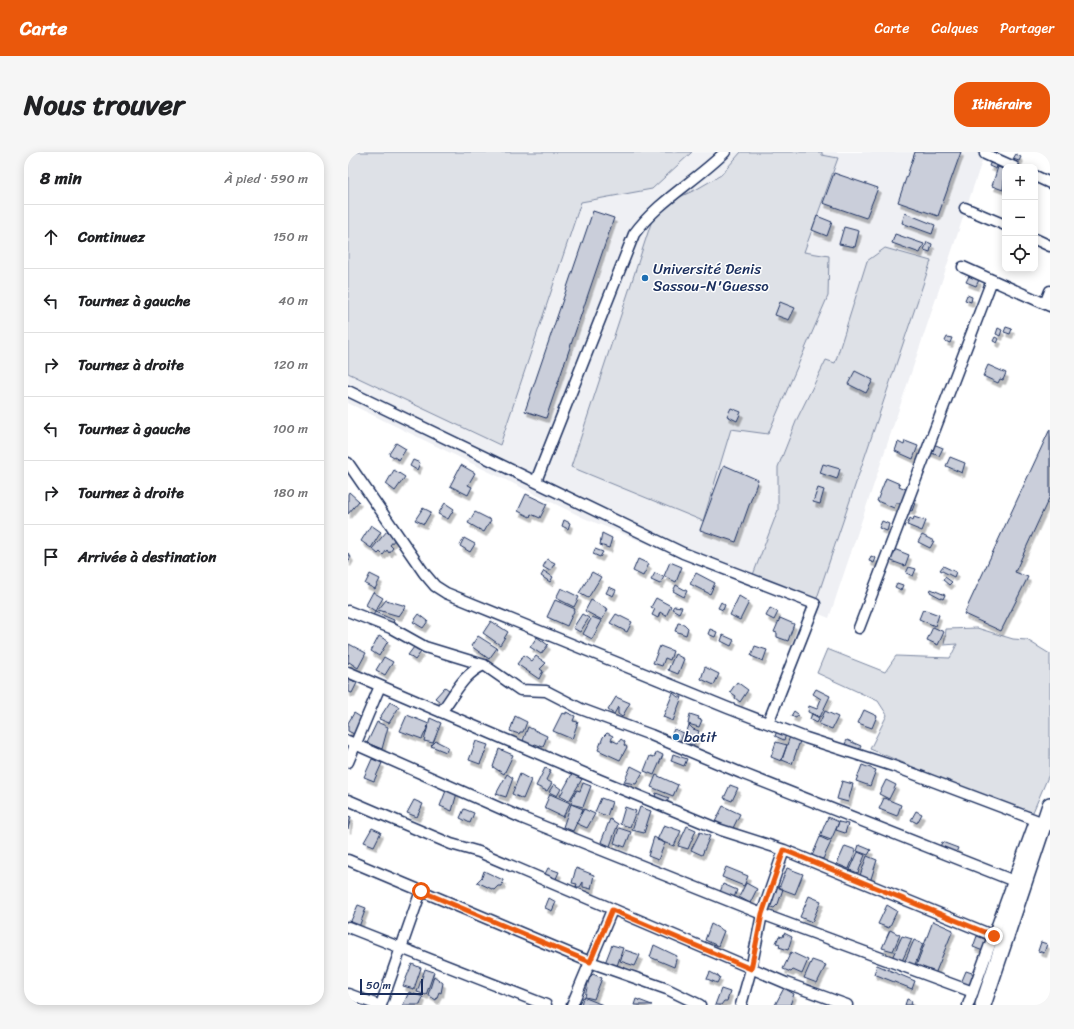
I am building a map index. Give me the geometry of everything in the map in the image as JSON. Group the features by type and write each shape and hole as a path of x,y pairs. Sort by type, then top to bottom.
{"main road":[{"path":"983,1005 1050,805"}],"street":[{"path":"536,481 634,234 661,203 707,170 726,152"},
{"path":"985,154 1007,164"},
{"path":"1038,177 1050,183"},
{"path":"966,208 1002,224"},
{"path":"1038,240 1050,246"},
{"path":"963,267 1047,305 1050,291"},
{"path":"859,628 992,280"},
{"path":"348,391 683,553 816,604 768,723"},
{"path":"348,463 424,573 435,586 446,593 713,703 806,738 893,766 1043,823 1014,881 968,1005"},
{"path":"348,611 391,628 425,647 484,665 520,690 546,691 581,709 651,734 741,773 1014,881"},
{"path":"442,712 463,680 472,670 484,665"},
{"path":"348,672 722,830 784,850 994,936"},
{"path":"348,762 352,743 380,686"},
{"path":"352,743 522,818 762,914 973,992"},
{"path":"348,800 451,844 479,852 751,969 846,1005"},
{"path":"741,1005 751,969 762,914 784,850"},
{"path":"348,860 590,962 667,989 700,1005"},
{"path":"381,1005 421,891"},
{"path":"572,1005 612,910"},
{"path":"348,927 546,1005"},
{"path":"348,994 378,1005"}],"shaded area":[{"name":"Université Denis Sassou-N'Guesso","path":"348,152 985,152 829,618 584,518 348,403"},
{"path":"348,152 692,152 652,189 581,202 500,445 348,373"},
{"path":"741,152 822,152 822,155 838,158 804,252 829,256 828,296 768,434 731,429 703,521 571,467 656,208 697,189 721,175"},
{"path":"885,248 931,261 815,604 751,580 778,510 778,467 797,419 826,360 835,363 867,261"},
{"path":"977,628 1013,639 1027,640 1050,654 1050,772 1033,812 1014,809 870,749 887,715 878,701 817,673 827,649 885,672 896,656 950,658 957,644 944,645 946,629"}],"building":[{"path":"915,152 961,152 938,216 898,202"},
{"path":"1016,154 1021,157 1019,161 1013,159"},
{"path":"992,159 999,161 996,169 989,166"},
{"path":"998,167 1002,169 1002,190 992,186"},
{"path":"834,173 878,188 866,218 823,203"},
{"path":"593,211 614,218 546,418 525,411"},
{"path":"905,213 935,225 932,234 902,223"},
{"path":"817,216 832,222 827,236 812,230"},
{"path":"844,227 859,231 855,247 839,244"},
{"path":"895,234 924,244 920,253 892,243"},
{"path":"927,242 932,244 930,252 924,250"},
{"path":"969,276 979,280 976,286 966,282"},
{"path":"967,295 972,297 971,302 965,300"},
{"path":"780,302 795,308 789,320 775,315"},
{"path":"1006,327 1012,329 1010,334 1004,332"},
{"path":"998,328 1002,330 1000,336 996,334"},
{"path":"947,337 952,338 950,343 945,341"},
{"path":"995,337 999,339 997,343 993,341"},
{"path":"988,365 1006,373 1003,380 1000,379 998,383 983,376"},
{"path":"855,371 873,380 866,393 848,384"},
{"path":"731,408 741,412 737,421 727,416"},
{"path":"1050,429 1050,496 1015,572 1028,577 1001,631 964,614"},
{"path":"905,441 918,446 913,459 895,451 898,442 904,445"},
{"path":"396,443 406,449 399,460 389,454"},
{"path":"931,443 943,448 939,456 927,451"},
{"path":"950,457 965,463 962,473 946,466"},
{"path":"413,460 420,463 417,470 410,466"},
{"path":"823,464 840,469 837,479 820,473"},
{"path":"461,465 475,473 468,485 472,487 468,495 450,486"},
{"path":"724,465 758,480 736,542 700,530"},
{"path":"394,470 405,477 395,491 386,484"},
{"path":"886,478 900,484 899,486 908,490 902,503 896,503 894,508 877,501"},
{"path":"818,488 824,490 820,504 813,502"},
{"path":"349,492 359,501 348,514 348,494"},
{"path":"526,494 547,504 540,518 531,514 530,517 518,511"},
{"path":"912,498 916,500 912,511 908,510"},
{"path":"445,503 454,509 448,519 438,514"},
{"path":"423,508 431,512 424,524 415,520"},
{"path":"475,512 491,520 484,532 468,523"},
{"path":"914,517 926,521 922,531 907,525 910,518 913,520"},
{"path":"564,520 570,523 568,529 562,526"},
{"path":"882,521 889,524 887,531 879,528"},
{"path":"371,525 381,532 371,548 361,541"},
{"path":"387,531 396,538 390,545 393,548 389,553 387,550 383,555 380,552 378,554 372,549"},
{"path":"602,533 612,538 609,548 600,545"},
{"path":"922,535 934,541 930,548 918,542"},
{"path":"464,538 475,544 470,552 460,546"},
{"path":"595,549 603,552 600,557 593,554"},
{"path":"894,549 909,555 905,566 889,560"},
{"path":"348,553 351,557 348,562"},
{"path":"871,556 876,558 874,563 869,561"},
{"path":"547,559 555,563 550,571 543,567"},
{"path":"638,559 649,564 643,576 633,571"},
{"path":"670,562 682,567 676,582 664,576"},
{"path":"943,566 956,572 954,577 940,570"},
{"path":"909,567 916,569 913,576 906,573"},
{"path":"544,571 553,577 550,582 541,576"},
{"path":"592,572 601,577 588,598 579,593"},
{"path":"655,573 664,577 660,584 651,580"},
{"path":"696,573 715,583 710,594 690,584"},
{"path":"370,574 380,579 375,589 365,584"},
{"path":"945,577 952,582 949,585 943,580"},
{"path":"897,583 903,585 901,590 895,587"},
{"path":"676,585 687,591 684,597 673,591"},
{"path":"609,587 616,590 613,596 606,593"},
{"path":"561,588 579,597 574,607 556,598"},
{"path":"931,589 945,595 943,599 930,592"},
{"path":"373,592 383,598 375,611 366,605"},
{"path":"739,596 749,602 740,620 730,615"},
{"path":"656,598 671,606 666,616 660,612 658,618 652,615 655,609 651,607"},
{"path":"386,600 406,606 399,616 378,610"},
{"path":"555,600 575,609 567,626 547,617"},
{"path":"591,600 608,609 602,620 585,611"},
{"path":"721,602 725,605 723,610 718,608"},
{"path":"674,606 682,607 679,613 672,609"},
{"path":"770,608 778,612 774,620 766,616"},
{"path":"923,609 939,615 935,626 919,619"},
{"path":"375,612 394,620 392,626 372,617"},
{"path":"419,614 428,621 423,628 413,622"},
{"path":"582,614 589,618 580,632 573,628"},
{"path":"616,614 632,622 627,632 610,623"},
{"path":"592,617 602,621 592,639 583,634"},
{"path":"780,618 794,624 788,641 777,637 777,633 774,632"},
{"path":"491,621 508,632 500,645 483,633"},
{"path":"678,623 684,624 688,628 686,635 675,631"},
{"path":"933,627 944,632 938,645 927,640"},
{"path":"710,629 717,632 715,637 708,634"},
{"path":"723,635 734,640 731,646 721,641"},
{"path":"379,636 388,641 379,656 371,651"},
{"path":"478,636 497,648 489,659 471,646"},
{"path":"537,637 548,645 541,654 530,647"},
{"path":"349,644 366,653 358,668 349,662 348,664"},
{"path":"660,646 673,651 670,660 665,658 662,666 653,663"},
{"path":"755,646 767,650 763,661 751,656"},
{"path":"414,647 421,652 415,660 408,655"},
{"path":"675,654 684,659 678,674 668,670"},
{"path":"524,655 532,661 536,656 546,663 540,669 543,671 539,679 517,664"},
{"path":"384,657 393,662 385,675 376,670"},
{"path":"705,667 719,674 714,685 701,679"},
{"path":"348,678 357,683 352,693 348,692"},
{"path":"737,682 748,690 740,702 735,698 736,696 730,692"},
{"path":"445,687 454,694 444,705 435,698"},
{"path":"816,689 830,696 820,717 808,712 809,706 817,709 821,699 813,694"},
{"path":"673,693 678,697 682,697 673,721 663,717"},
{"path":"616,697 630,703 622,717 618,714 618,707 614,714 608,710"},
{"path":"390,702 399,707 389,723 379,719"},
{"path":"864,710 877,716 872,728 858,723"},
{"path":"794,711 798,714 796,718 791,716"},
{"path":"825,711 838,717 832,729 819,724"},
{"path":"566,712 575,716 573,721 578,722 572,739 553,731 562,713 566,714"},
{"path":"354,713 362,718 354,734 348,731 348,723"},
{"path":"690,714 699,717 698,719 702,720 699,727 688,724"},
{"path":"812,714 819,718 817,723 810,719"},
{"path":"407,715 429,724 422,739 400,731"},
{"path":"515,716 527,722 523,732 520,732 519,734 510,731"},
{"path":"430,718 441,723 433,743 424,741"},
{"path":"377,722 388,727 382,749 367,743"},
{"path":"689,725 693,729 699,731 694,745 683,743"},
{"path":"528,727 547,736 543,747 535,744 532,747 522,743"},
{"name":"batit","path":"674,729 684,733 678,745 669,741"},
{"path":"777,731 786,735 784,740 775,736"},
{"path":"607,733 613,736 611,740 618,743 621,739 625,742 624,745 627,747 620,760 598,750 603,737"},
{"path":"790,736 800,741 792,764 782,760"},
{"path":"847,740 861,746 859,750 845,744"},
{"path":"436,741 448,747 446,752 431,746"},
{"path":"476,741 488,745 480,764 469,760"},
{"path":"776,742 787,745 781,761 771,757"},
{"path":"499,749 513,755 504,774 493,767"},
{"path":"657,752 663,755 654,775 644,771 650,756 654,757"},
{"path":"673,754 687,759 684,766 671,761"},
{"path":"372,759 382,763 374,781 364,777"},
{"path":"862,765 876,770 870,786 856,781"},
{"path":"631,766 643,772 636,784 624,782"},
{"path":"545,768 551,770 546,780 552,783 547,791 536,786"},
{"path":"507,774 513,778 506,797 496,794"},
{"path":"520,774 531,780 523,799 512,794"},
{"path":"572,774 582,779 569,801 560,796"},
{"path":"656,775 678,785 673,796 651,787"},
{"path":"886,780 896,785 889,799 879,794"},
{"path":"842,781 853,784 848,802 837,799"},
{"path":"583,783 591,786 583,807 571,804 572,798 577,790 580,791"},
{"path":"554,784 561,789 557,796 549,792"},
{"path":"730,785 738,788 732,801 724,798"},
{"path":"447,788 457,793 452,811 440,806"},
{"path":"656,793 669,798 666,804 654,800"},
{"path":"550,794 570,803 563,817 544,808"},
{"path":"601,798 612,802 607,816 595,812"},
{"path":"884,798 901,805 897,816 879,809"},
{"path":"414,800 423,804 417,817 407,813"},
{"path":"571,804 583,809 573,831 563,827"},
{"path":"723,806 740,814 732,830 714,824"},
{"path":"625,807 636,811 630,827 620,824"},
{"path":"640,807 651,811 644,833 632,830"},
{"path":"464,809 474,813 470,823 460,818"},
{"path":"584,809 595,814 587,828 576,823"},
{"path":"916,811 922,814 917,823 911,820"},
{"path":"348,816 351,817 348,829"},
{"path":"828,817 839,822 831,840 820,836"},
{"path":"610,819 618,824 610,846 601,842"},
{"path":"839,822 848,824 845,833 836,830"},
{"path":"664,825 681,831 674,846 657,840"},
{"path":"687,826 696,830 688,849 678,846"},
{"path":"372,828 381,832 374,846 364,842"},
{"path":"619,828 631,832 625,847 614,843"},
{"path":"700,832 710,836 702,855 691,850"},
{"path":"654,837 665,843 658,860 648,856"},
{"path":"820,837 831,842 823,859 812,856"},
{"path":"942,842 958,848 955,855 939,849"},
{"path":"859,845 871,850 868,855 857,851"},
{"path":"845,846 856,850 849,869 837,864"},
{"path":"858,852 865,855 858,873 850,870"},
{"path":"867,856 877,860 870,882 859,878"},
{"path":"726,867 748,876 744,886 722,877"},
{"path":"548,868 559,872 554,883 543,878"},
{"path":"576,868 594,875 591,889 583,887 583,882 580,887 576,887 577,884 572,883"},
{"path":"787,868 803,874 795,894 779,888"},
{"path":"484,871 503,880 502,886 498,886 494,890 477,882 482,877"},
{"path":"746,883 757,889 750,903 739,897"},
{"path":"723,884 737,890 733,900 719,895"},
{"path":"773,884 783,889 778,904 774,908 766,905"},
{"path":"809,896 821,901 812,922 800,917"},
{"path":"549,898 556,902 552,911 545,908"},
{"path":"358,905 366,908 359,927 350,923"},
{"path":"887,905 897,911 889,928 878,924"},
{"path":"933,921 953,930 935,974 916,966"},
{"path":"711,924 724,931 718,946 705,940"},
{"path":"890,930 900,935 893,951 882,948"},
{"path":"784,933 792,937 788,950 779,947 780,944 776,943 779,936 783,937"},
{"path":"902,936 912,939 902,961 892,958"},
{"path":"977,936 987,940 983,951 973,947"},
{"path":"914,940 923,944 914,967 904,963"},
{"path":"1041,942 1047,944 1044,953 1038,951"},
{"path":"612,945 623,948 617,966 605,963"},
{"path":"654,945 677,956 674,967 650,957"},
{"path":"625,950 640,955 635,966 620,961"},
{"path":"791,952 808,960 802,974 793,970 791,972 783,969"},
{"path":"812,960 826,965 817,983 804,978"},
{"path":"412,964 421,968 414,989 403,986"},
{"path":"877,965 915,981 912,989 874,974"},
{"path":"425,969 434,972 426,995 417,992"},
{"path":"966,971 975,974 970,986 961,983"},
{"path":"710,972 720,977 717,983 707,979"},
{"path":"593,974 602,978 594,999 585,997 589,978"},
{"path":"434,976 443,983 441,993 439,992 436,1000 428,995"},
{"path":"784,988 794,994 790,1005 775,1005"},
{"path":"721,989 730,992 727,1001 724,1001 721,1005 715,1005"},
{"path":"409,992 423,997 420,1005 403,1005"},
{"path":"583,997 603,1005 581,1005"},
{"path":"636,999 652,1005 634,1005"},
{"path":"907,999 912,1001 911,1005 905,1005"}],"place":[{"name":"Université Denis Sassou-N'Guesso","path":"645,278"},
{"name":"batit","path":"676,737"}],"route":[{"path":"421,891 590,962 612,910 751,969 762,914 784,850 994,936"}]}
